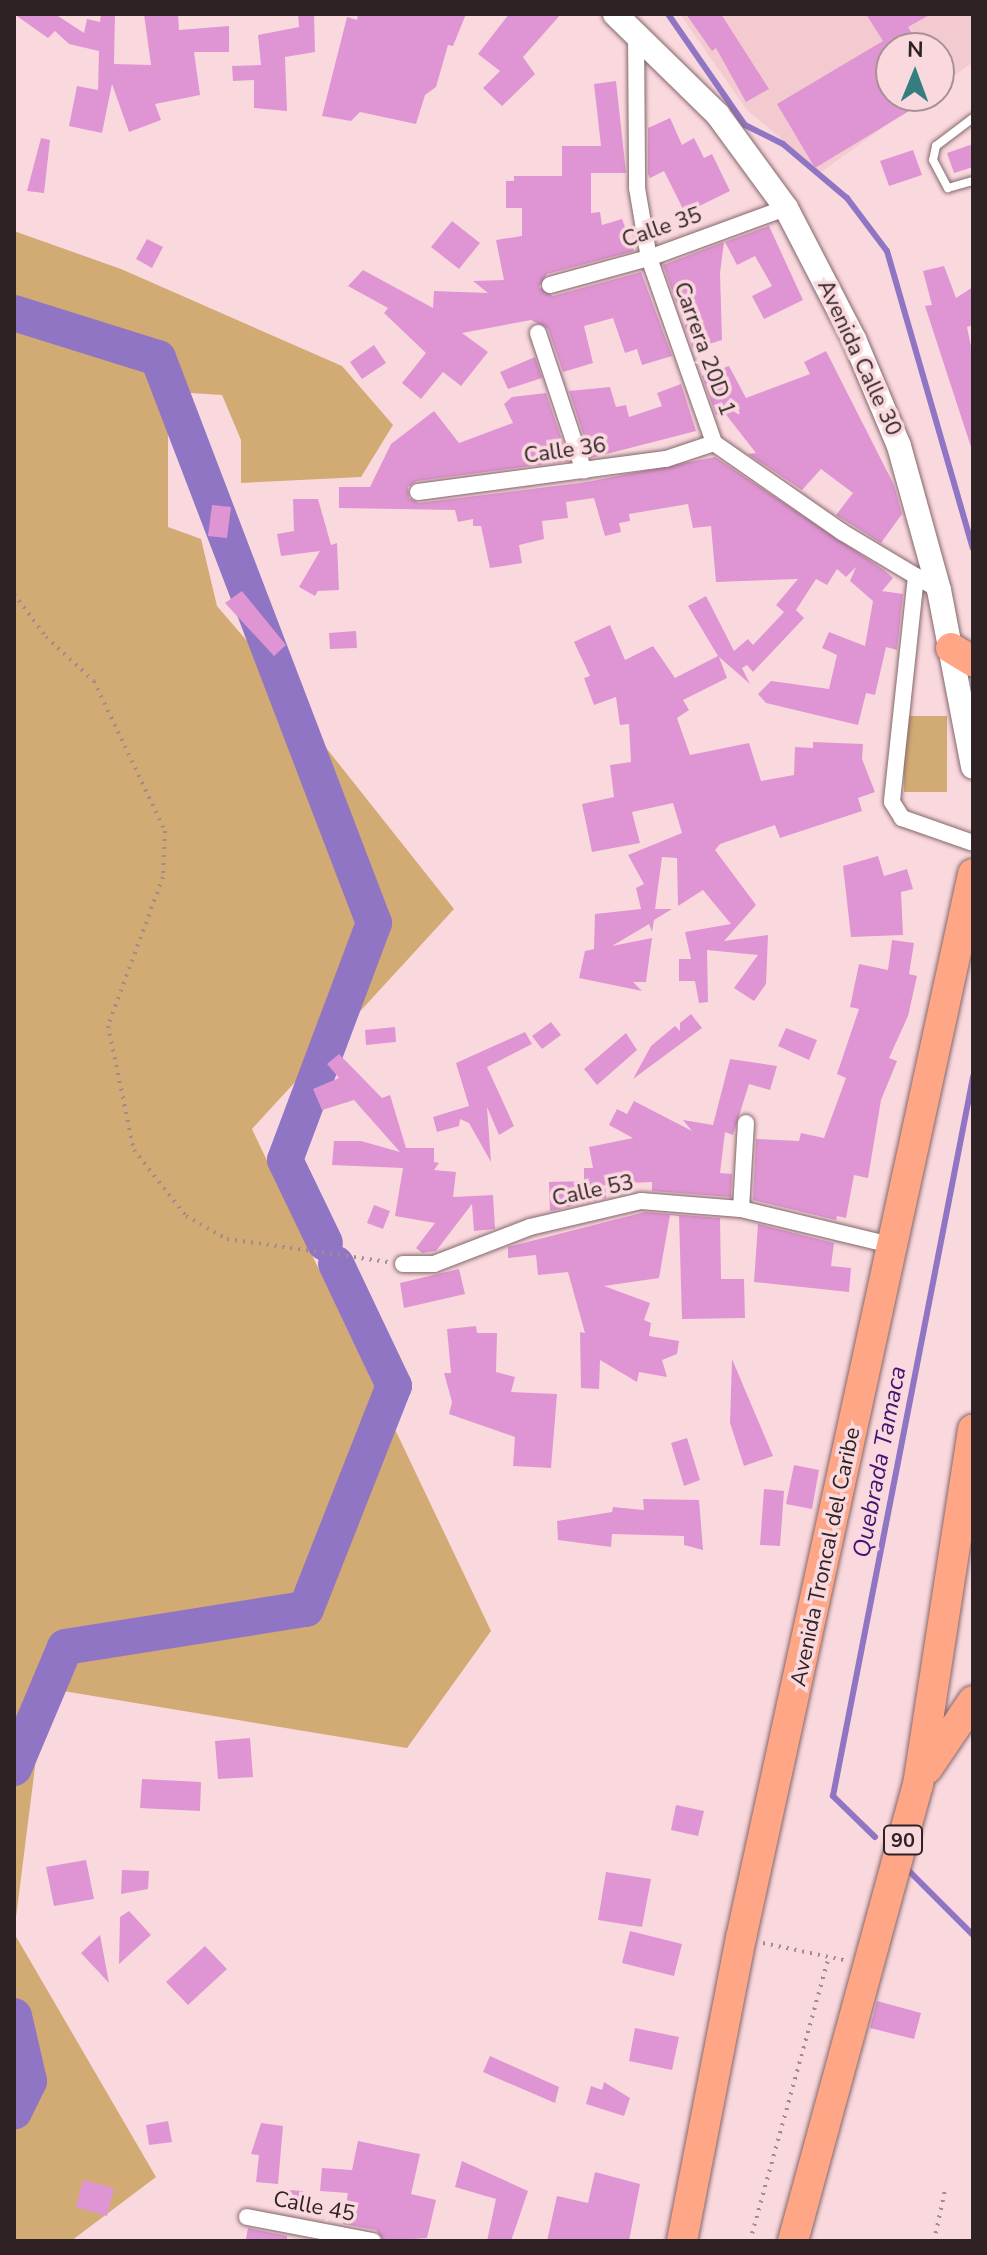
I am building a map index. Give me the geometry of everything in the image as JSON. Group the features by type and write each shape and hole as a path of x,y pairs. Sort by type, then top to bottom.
{"highway":[{"name":"Avenida Troncal del Caribe","path":"682,2241 741,1938 973,874"},
{"name":"90","path":"793,2241 918,1785 973,1429"},
{"path":"918,1785 973,1701"}],"main road":[{"name":"Avenida Calle 30","path":"615,14 636,30 718,115 786,208 854,339 899,446 939,590 962,654 973,767"}],"street":[{"name":"Carrera 20D 1","path":"636,30 637,188 649,258 714,443 939,590"},
{"name":"Calle 35","path":"550,285 649,258 786,208"},
{"path":"538,333 584,471"},
{"name":"Calle 36","path":"418,492 666,459 714,443"},
{"path":"916,576 892,802 902,818 973,843"},
{"path":"741,1209 746,1123"},
{"name":"Calle 53","path":"403,1264 434,1264 530,1227 641,1201 741,1209 891,1245"},
{"name":"Calle 45","path":"247,2217 373,2241"}],"lane":[{"path":"973,118 933,152 944,186 973,181"}],"path":[{"path":"14,594 46,637 94,681 165,831 163,877 108,1026 134,1150 186,1216 227,1239 403,1264"},
{"path":"741,1938 870,1966"},
{"path":"750,2241 829,1957"},
{"path":"934,2241 945,2190"}],"shaded area":[{"path":"680,14 973,14 973,62 955,75 955,32 875,32 875,112 905,112 821,172 747,110"},
{"path":"14,231 121,269 342,366 393,425 361,477 241,483 241,440 222,395 191,393 168,432 168,527 201,539 217,606 253,648 275,699 300,715 454,909 252,1129 491,1631 407,1748 45,1688 14,1933"},
{"path":"904,716 947,716 947,792 904,792"},
{"path":"14,1933 156,2177 71,2241 14,2241"}],"building":[{"path":"14,14 55,14 84,33 87,19 100,22 101,14 115,14 114,64 151,65 144,14 178,14 179,30 229,26 229,52 194,52 200,95 155,104 161,120 129,132 112,84 102,133 69,126 77,86 98,90 99,51 69,44 55,31 48,38"},
{"path":"298,14 314,14 315,52 285,57 287,111 254,108 254,80 233,81 232,66 261,65 258,35 299,27"},
{"path":"358,14 466,14 453,46 448,45 436,87 425,95 416,124 360,112 351,121 322,116 347,17 357,20"},
{"path":"509,14 561,14 523,57 535,74 502,106 483,88 500,71 478,54"},
{"path":"686,14 721,14 769,89 746,102 716,48 712,51"},
{"path":"866,14 931,14 908,27 911,32 877,32"},
{"path":"875,46 875,112 908,112 815,168 777,104"},
{"path":"616,81 626,173 591,173 591,213 600,212 602,225 622,219 634,251 547,274 539,287 553,296 641,272 672,356 642,365 637,349 625,353 613,318 584,326 593,363 563,372 548,329 531,320 462,333 488,352 461,386 443,372 421,399 402,383 426,353 384,313 388,308 348,286 363,270 433,308 434,291 488,293 473,281 504,280 496,240 522,236 522,208 506,208 506,181 514,181 514,176 562,176 562,146 601,146 594,84"},
{"path":"670,118 682,145 694,138 704,158 712,154 730,191 685,213 664,171 650,178 648,174 648,128"},
{"path":"41,138 50,140 44,193 27,191"},
{"path":"973,144 973,167 954,173 947,153"},
{"path":"913,150 922,175 889,186 880,161"},
{"path":"452,221 480,243 459,269 431,247"},
{"path":"769,226 803,300 764,319 752,296 772,286 755,256 737,265 725,242"},
{"path":"147,239 163,247 152,268 136,259"},
{"path":"724,242 720,273 722,340 693,349 663,265"},
{"path":"944,266 956,298 973,287 973,325 967,327 973,356 971,447 925,306 932,305 923,271"},
{"path":"374,345 386,363 362,379 350,362"},
{"path":"826,351 894,485 902,514 881,543 836,515 853,493 821,469 802,490 748,454 756,453 727,416 716,415 702,376 729,366 746,398 810,374 804,362"},
{"path":"535,357 542,378 508,389 500,372"},
{"path":"681,384 696,431 591,458 569,391 610,387 616,407 626,405 629,417 662,406 657,393"},
{"path":"546,393 569,461 417,481 408,487 409,498 419,503 587,482 715,457 884,570 893,578 882,591 903,594 897,650 886,647 875,695 866,693 858,725 766,703 758,694 771,681 829,689 837,655 822,648 829,632 865,646 873,601 850,581 856,567 846,577 837,569 827,585 816,579 796,610 804,618 753,672 747,665 742,668 750,684 719,657 727,678 683,700 689,710 677,718 690,755 749,743 761,781 794,775 795,747 813,748 813,742 863,744 862,759 875,792 858,798 862,811 780,838 775,825 720,844 715,850 756,905 724,941 768,935 766,984 754,1001 734,988 758,955 707,950 708,1002 699,1003 695,981 679,981 679,959 691,959 685,932 731,924 703,890 678,906 677,858 662,857 655,909 672,909 654,920 652,932 649,924 612,946 652,938 646,982 633,982 642,991 579,978 585,951 594,949 595,914 641,909 636,888 644,884 628,855 682,833 673,803 632,812 640,843 592,852 582,804 614,797 610,765 631,762 629,724 620,725 616,697 594,705 584,678 590,676 574,642 610,625 625,660 653,646 675,678 718,656 688,606 706,596 734,651 748,639 753,645 784,612 776,605 798,579 716,582 711,526 693,528 688,504 629,514 630,521 619,523 621,532 605,536 594,498 566,502 568,518 542,521 544,539 519,545 522,563 490,568 481,526 473,526 473,519 458,522 455,510 339,508 339,487 370,487 391,444 434,411 459,443 513,423 504,404 512,397"},
{"path":"293,499 318,499 331,545 337,543 339,590 318,591 315,596 299,587 320,551 281,556 277,534 294,531"},
{"path":"212,505 231,507 227,538 208,536"},
{"path":"242,591 286,645 274,656 225,603"},
{"path":"356,631 357,648 330,649 329,633"},
{"path":"878,856 884,876 907,869 913,889 901,892 903,935 851,937 843,866"},
{"path":"892,940 914,943 909,974 917,976 908,1016 889,1058 897,1061 881,1100 868,1178 854,1175 846,1218 837,1216 836,1220 753,1200 756,1139 799,1141 801,1133 824,1138 846,1078 837,1074 859,1009 850,1007 859,964 888,970"},
{"path":"691,1014 702,1028 633,1079 651,1046 675,1026 680,1031 680,1023"},
{"path":"551,1022 561,1035 542,1049 532,1036"},
{"path":"395,1027 396,1042 366,1045 365,1030"},
{"path":"786,1028 817,1040 809,1060 778,1046"},
{"path":"525,1032 532,1044 487,1067 514,1126 499,1135 487,1107 491,1162 469,1123 460,1119 459,1126 437,1132 433,1117 469,1106 456,1063"},
{"path":"626,1033 637,1050 597,1085 584,1069"},
{"path":"339,1054 382,1098 390,1095 406,1148 434,1148 434,1162 439,1163 434,1170 456,1172 453,1197 493,1195 495,1229 474,1231 472,1204 436,1251 422,1253 416,1248 435,1223 395,1216 403,1168 332,1165 334,1141 361,1141 400,1152 354,1100 322,1110 313,1089 339,1078 327,1064"},
{"path":"730,1059 777,1066 770,1090 749,1084 733,1135 725,1132 720,1173 732,1174 731,1197 652,1191 652,1182 606,1184 606,1198 550,1211 549,1182 584,1181 584,1168 593,1168 589,1147 633,1138 609,1125 617,1109 627,1114 634,1101 692,1131 683,1120 713,1125"},
{"path":"374,1205 390,1211 383,1229 367,1223"},
{"path":"645,1212 720,1218 721,1279 744,1279 745,1318 682,1319 679,1216 670,1215 659,1278 604,1286 650,1303 644,1320 651,1323 649,1336 679,1341 677,1354 662,1360 667,1377 639,1372 637,1382 600,1360 599,1389 581,1388 580,1332 585,1333 568,1272 538,1275 536,1255 508,1258 508,1247"},
{"path":"758,1224 834,1243 831,1266 851,1268 849,1292 754,1282"},
{"path":"459,1269 465,1294 404,1308 400,1283"},
{"path":"476,1326 477,1333 497,1333 496,1372 515,1377 511,1392 557,1394 551,1468 513,1466 515,1437 449,1414 452,1402 444,1373 451,1373 447,1329"},
{"path":"732,1359 773,1456 744,1466 730,1423"},
{"path":"687,1438 700,1480 684,1486 671,1443"},
{"path":"794,1465 819,1470 812,1509 786,1504"},
{"path":"764,1489 784,1491 780,1546 760,1545"},
{"path":"643,1499 699,1500 703,1550 684,1545 684,1536 612,1534 611,1547 558,1540 557,1521 612,1512 613,1507 644,1510"},
{"path":"250,1738 253,1777 218,1779 215,1741"},
{"path":"142,1779 201,1782 200,1811 140,1808"},
{"path":"676,1805 704,1811 698,1836 671,1830"},
{"path":"86,1860 94,1899 54,1906 46,1867"},
{"path":"122,1870 149,1871 148,1889 121,1894"},
{"path":"606,1872 651,1879 642,1927 598,1920"},
{"path":"129,1911 151,1935 119,1964 120,1917"},
{"path":"630,1931 682,1944 674,1976 622,1963"},
{"path":"100,1935 109,1983 81,1953"},
{"path":"205,1946 227,1969 188,2005 166,1982"},
{"path":"877,2001 921,2013 914,2039 870,2028"},
{"path":"635,2028 679,2037 672,2070 629,2061"},
{"path":"490,2056 559,2087 555,2103 483,2072"},
{"path":"604,2082 630,2098 624,2116 586,2104 591,2086 602,2090"},
{"path":"168,2121 172,2142 149,2145 146,2125"},
{"path":"261,2123 283,2126 278,2184 256,2182 259,2155 251,2154"},
{"path":"358,2141 420,2154 411,2194 436,2200 427,2238 384,2241 376,2230 343,2224 348,2193 320,2191 322,2168 352,2170"},
{"path":"462,2161 528,2191 511,2241 487,2241 496,2199 455,2187"},
{"path":"595,2172 640,2184 629,2241 547,2241 557,2196 588,2203"},
{"path":"83,2180 114,2188 107,2216 76,2207"},
{"path":"288,2190 303,2191 302,2212 286,2211"},
{"path":"248,2228 287,2236 287,2241 246,2239"}],"waterway":[{"name":"Quebrada Tamaca","path":"668,14 745,125 783,144 847,198 887,251 973,548"},
{"path":"14,313 158,358 374,923 285,1160 325,1243"},
{"name":"Quebrada Tamaca","path":"875,1837 833,1796 973,1077"},
{"path":"14,1768 65,1647 306,1609 394,1386 336,1264"},
{"name":"Quebrada Tamaca","path":"905,1867 973,1935"},
{"path":"14,2016 29,2081 14,2112"}]}
